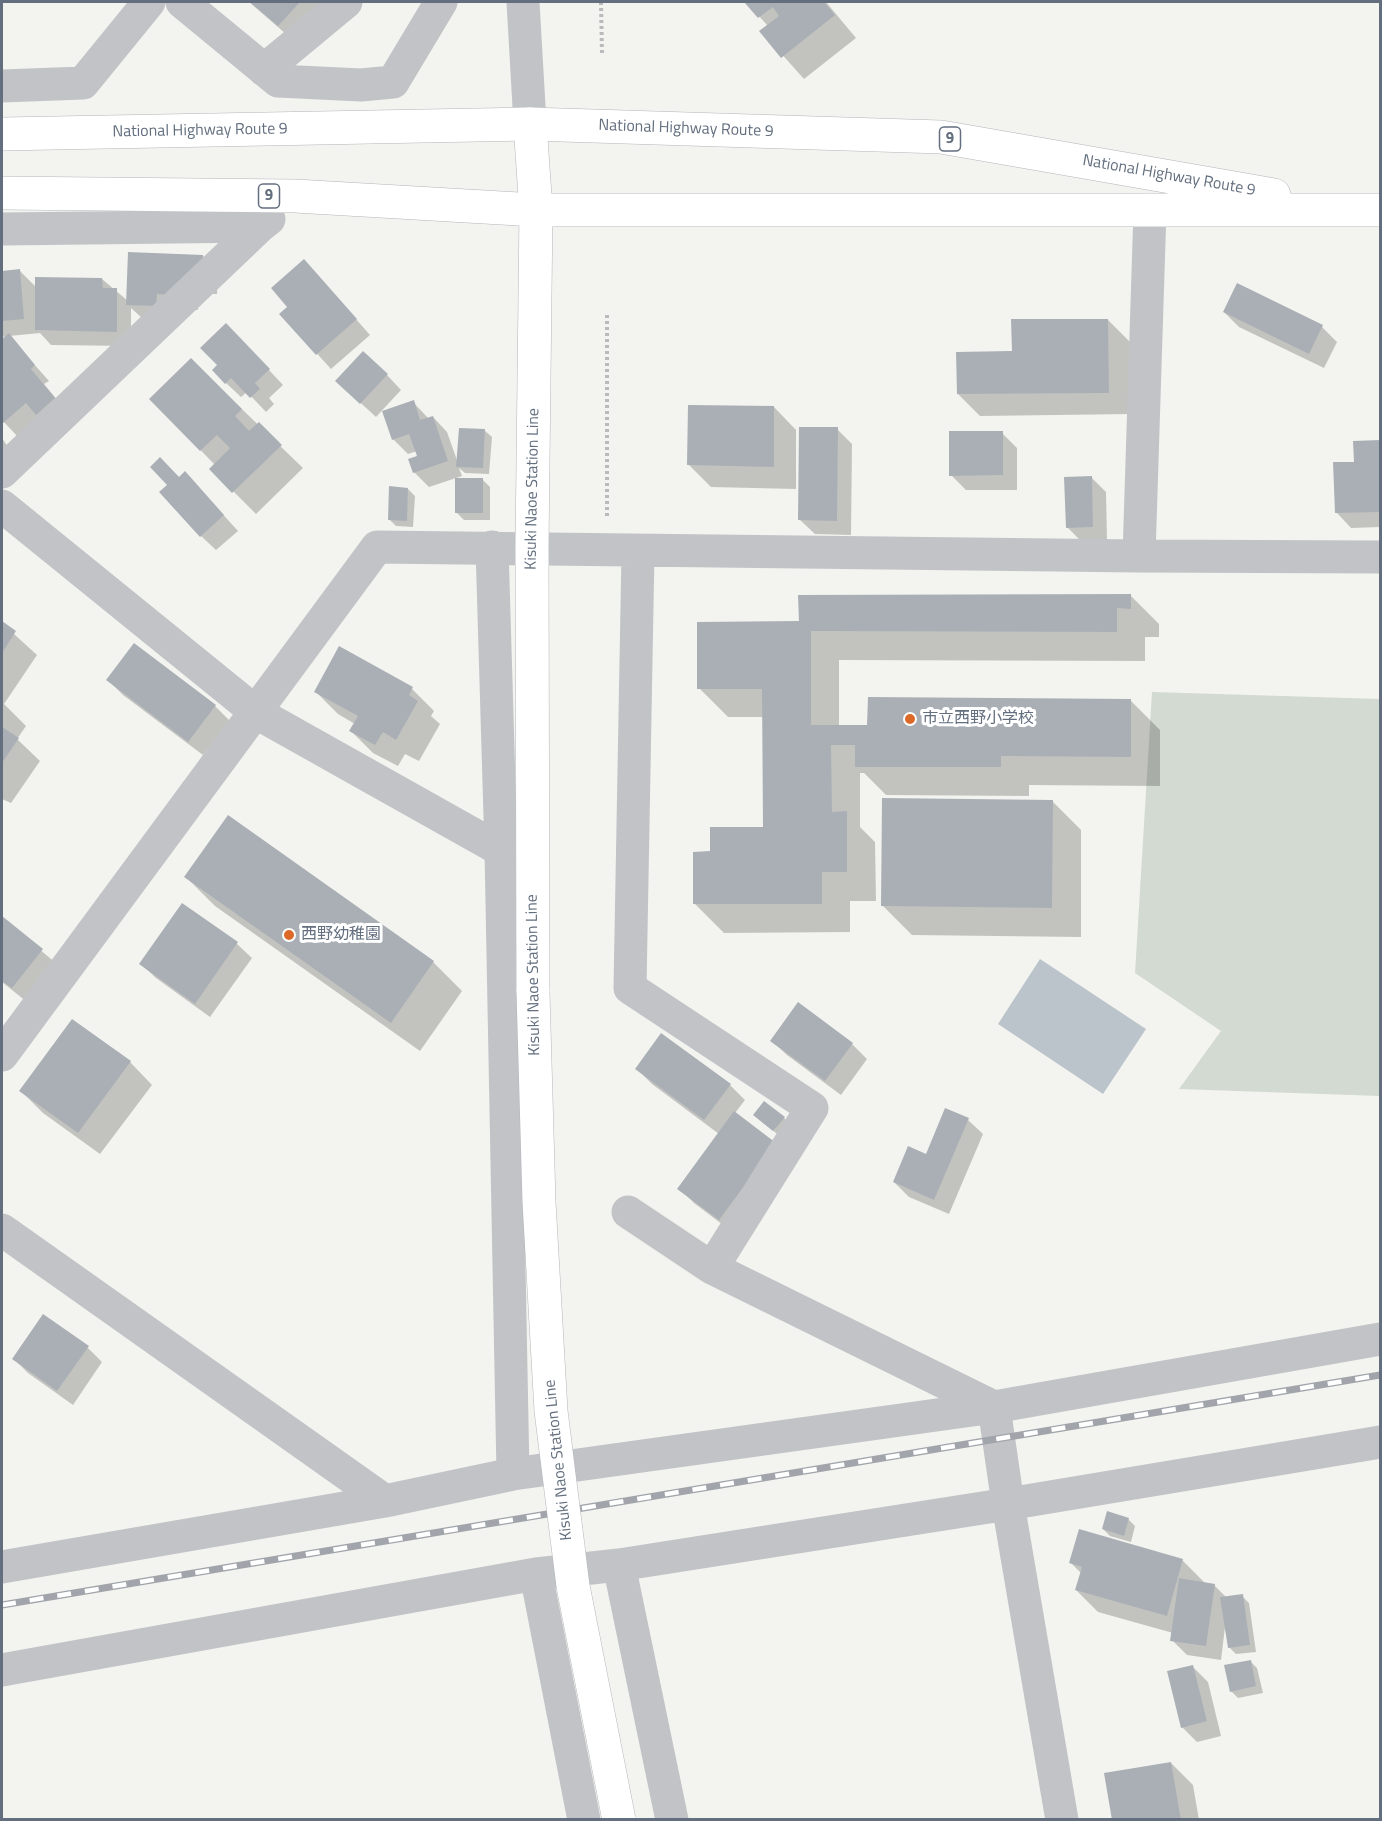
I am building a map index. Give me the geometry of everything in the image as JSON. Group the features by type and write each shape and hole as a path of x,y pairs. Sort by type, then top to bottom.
{"main road":[{"name":"National Highway Route 9","path":"7,130 530,124 941,137 1373,210"},
{"name":"Kisuki Naoe Station Line","path":"530,124 536,210 532,547 533,992 539,1202 551,1411 573,1586 619,1820"},
{"name":"National Highway Route 9","path":"2,193 295,196 536,210 1373,210"}],"street":[{"path":"2,86 83,83 148,2"},
{"path":"182,2 278,81 361,85 393,82 441,2"},
{"path":"264,70 346,2"},
{"path":"523,2 530,124"},
{"path":"2,472 260,226 295,196"},
{"path":"1139,556 1150,210"},
{"path":"2,229 260,226"},
{"path":"2,506 257,713 501,850"},
{"path":"2,1055 257,713 377,547 532,547 638,552 1380,557"},
{"path":"492,547 501,850 513,1474"},
{"path":"638,552 630,988 812,1108 712,1268"},
{"path":"628,1212 712,1268 994,1407"},
{"path":"2,1230 385,1501"},
{"path":"2,1567 385,1501 513,1474 994,1407 1380,1340"},
{"path":"994,1407 1008,1504 1062,1820"},
{"path":"2,1670 536,1574 619,1565 1008,1504 1380,1442"},
{"path":"619,1565 672,1820"},
{"path":"536,1574 584,1820"}],"path":[{"path":"601,2 602,53"},
{"path":"604,550 607,525 606,315"}],"shaded area":[{"path":"1152,692 1380,699 1380,1096 1179,1089 1221,1031 1135,973"},
{"path":"1040,959 1146,1029 1103,1094 998,1024"}],"building":[{"path":"250,2 300,2 278,26"},
{"path":"744,2 824,2 835,15 781,58 759,31 779,16 773,7 758,18"},
{"path":"128,252 203,255 202,280 184,296 157,294 156,306 126,305"},
{"path":"304,259 357,319 316,355 279,314 287,307 271,288"},
{"path":"20,269 24,319 2,321 2,271"},
{"path":"35,277 102,278 103,288 117,288 117,332 35,330"},
{"path":"1237,283 1323,325 1309,354 1223,312"},
{"path":"1011,319 1108,319 1109,393 957,394 956,352 1012,351"},
{"path":"226,323 270,369 255,383 260,389 250,398 231,378 225,384 212,370 217,365 200,348"},
{"path":"9,333 35,365 31,369 55,398 36,415 26,403 2,424 2,339"},
{"path":"363,351 388,374 360,404 335,381"},
{"path":"191,358 242,409 235,416 249,431 259,422 282,445 232,493 209,469 230,448 217,435 200,451 149,399"},
{"path":"414,400 420,420 433,416 448,461 413,473 408,459 417,456 409,434 392,440 382,411"},
{"path":"688,405 774,406 774,467 687,465"},
{"path":"799,427 838,427 837,521 798,520"},
{"path":"459,428 485,429 483,468 456,467"},
{"path":"949,431 1003,431 1003,475 949,476"},
{"path":"1380,440 1380,512 1335,513 1333,462 1354,462 1353,441"},
{"path":"160,457 179,477 185,471 224,515 200,537 159,492 167,485 150,467"},
{"path":"1092,476 1093,527 1066,528 1064,477"},
{"path":"455,478 483,478 483,513 455,513"},
{"path":"389,486 408,488 407,521 388,520"},
{"path":"1131,594 1131,609 1117,608 1117,632 811,631 811,725 867,725 868,697 1131,699 1131,757 1001,756 1001,767 855,767 855,745 831,745 832,812 847,811 847,872 822,872 822,904 693,904 693,852 710,851 710,827 763,827 762,689 697,689 697,622 799,621 798,595"},
{"path":"2,621 16,631 2,653"},
{"path":"134,643 216,705 188,742 106,680"},
{"path":"339,646 413,687 409,695 418,701 396,740 383,732 375,745 349,731 358,716 314,692"},
{"path":"2,727 19,738 2,763"},
{"path":"882,798 1053,800 1052,908 881,906"},
{"path":"228,815 434,961 391,1023 184,877"},
{"path":"182,903 238,942 195,1004 139,964"},
{"path":"2,916 43,949 12,988 2,981"},
{"path":"798,1002 853,1043 825,1081 770,1041"},
{"path":"72,1019 131,1061 78,1133 19,1091"},
{"path":"661,1033 731,1084 704,1120 635,1069"},
{"path":"764,1101 785,1117 773,1131 753,1115"},
{"path":"945,1108 969,1118 934,1200 893,1182 908,1146 926,1154"},
{"path":"734,1111 776,1143 719,1220 677,1189"},
{"path":"43,1314 89,1346 57,1391 12,1359"},
{"path":"1107,1511 1129,1518 1124,1536 1102,1529"},
{"path":"1079,1529 1183,1559 1167,1616 1075,1590 1082,1567 1069,1563"},
{"path":"1179,1578 1215,1584 1206,1646 1170,1641"},
{"path":"1243,1594 1250,1645 1228,1648 1220,1597"},
{"path":"1251,1660 1256,1686 1230,1692 1224,1665"},
{"path":"1193,1665 1207,1721 1181,1728 1167,1671"},
{"path":"1171,1762 1181,1820 1112,1820 1104,1773"}],"railway":[{"path":"2,1605 1380,1375"}],"place":[{"name":"市立西野小学校","path":"910,719"},
{"name":"西野幼稚園","path":"289,935"}]}
